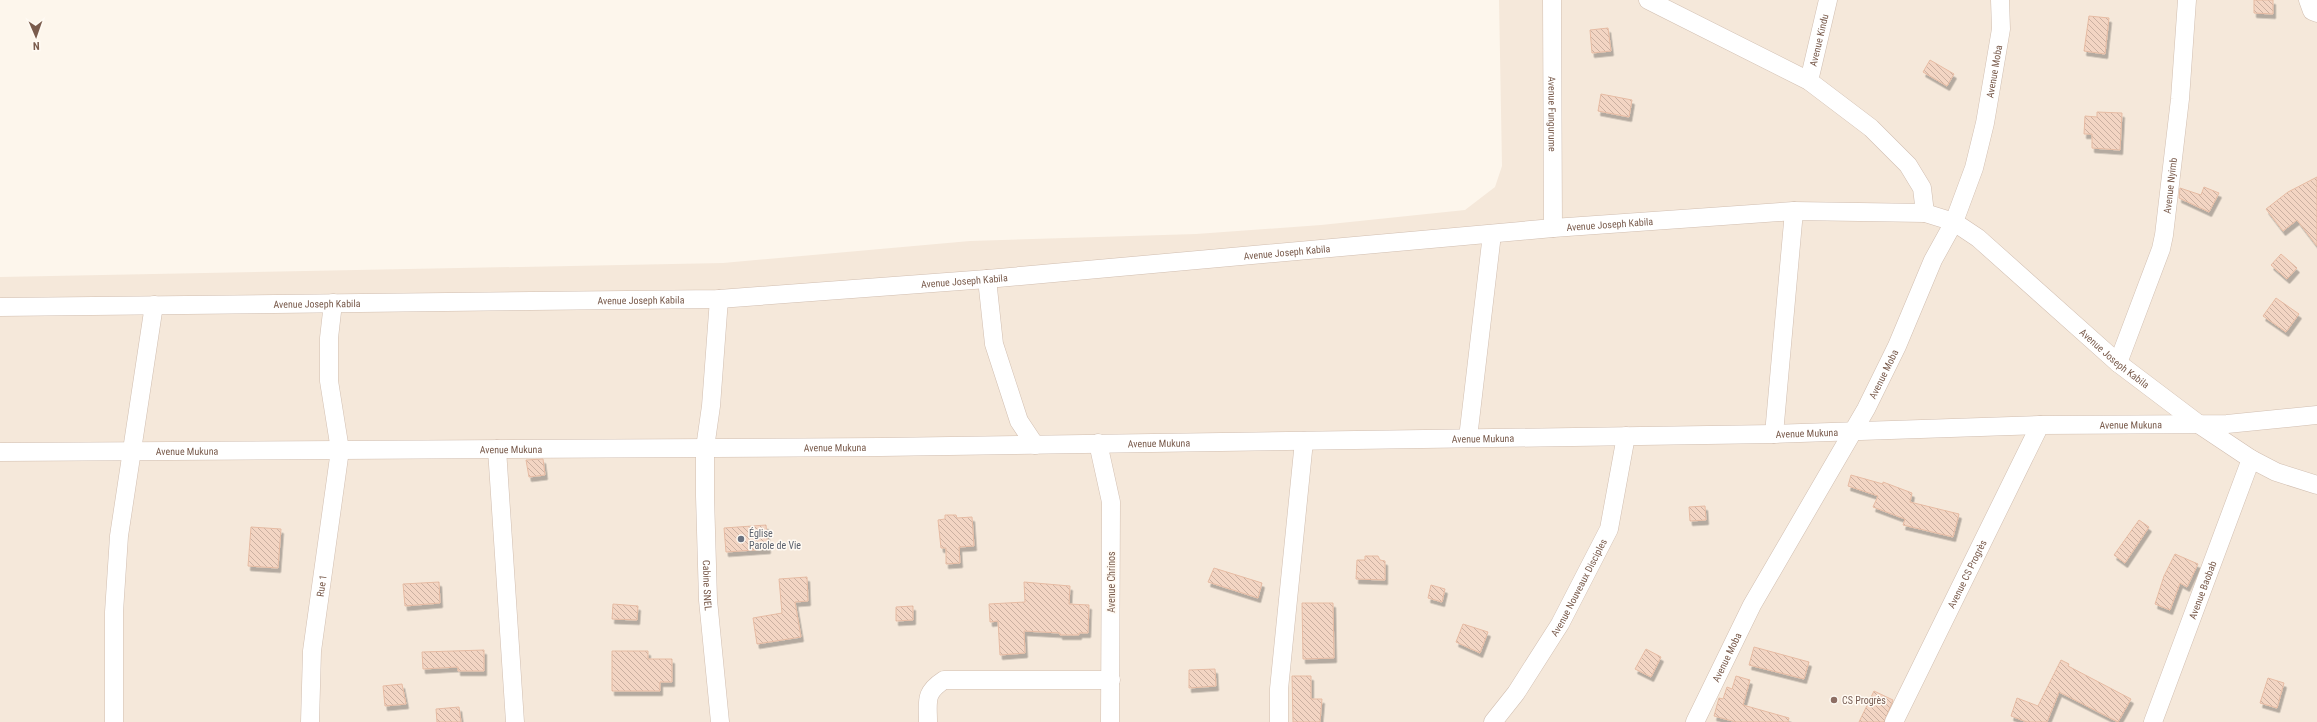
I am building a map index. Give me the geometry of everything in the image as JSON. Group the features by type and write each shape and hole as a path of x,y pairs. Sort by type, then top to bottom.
{"street":[{"name":"Avenue Fungurume","path":"1552,0 1552,228"},
{"path":"1648,0 1809,81 1872,128 1908,165 1922,188 1925,213"},
{"name":"Avenue Kindu","path":"1809,81 1828,0"},
{"name":"Avenue Moba","path":"1695,722 1752,605 1854,432 1896,346 1933,260 1954,222 1974,168 1986,123 2001,29 2000,0"},
{"name":"Avenue Nyimb","path":"2118,363 2161,249 2164,234 2180,99 2187,0"},
{"path":"2308,0 2312,11 2317,13"},
{"name":"Avenue Joseph Kabila","path":"0,307 719,299 987,279 1552,228 1794,211 1925,213 1954,222 1978,238 2118,363 2200,425 2250,458 2276,472 2317,485"},
{"path":"1774,434 1794,211"},
{"path":"1468,438 1492,234"},
{"path":"987,279 994,344 1019,421 1035,444"},
{"name":"Cabine SNEL","path":"719,299 711,406 705,448 708,600 720,722"},
{"name":"Rue 1","path":"310,722 312,651 340,450 329,381 329,338 333,303"},
{"path":"114,722 114,612 119,536 133,452 154,305"},
{"name":"Avenue Mukuna","path":"0,452 705,448 1774,434 2040,425 2200,425 2317,415"},
{"name":"Avenue CS Progrès","path":"1894,722 2040,425"},
{"name":"Avenue Nouveaux Disciples","path":"1493,722 1516,693 1560,624 1609,529 1626,436"},
{"path":"1279,722 1279,689 1304,440"},
{"name":"Avenue Chrinos","path":"1098,443 1111,502 1110,722"},
{"path":"497,449 516,722"},
{"name":"Avenue Baobab","path":"2154,722 2250,458"},
{"path":"928,722 929,695 933,686 944,680 1111,680"}],"shaded area":[{"path":"1499,0 2317,0 2317,722 0,722 0,277 723,263 970,241 1196,234 1321,225 1465,210 1495,187 1502,166"}],"building":[{"path":"2254,0 2273,0 2273,14 2254,13"},
{"path":"2089,16 2109,18 2105,54 2084,51"},
{"path":"1608,28 1611,51 1592,53 1590,30"},
{"path":"1930,60 1954,74 1947,86 1923,72"},
{"path":"1601,94 1632,100 1629,117 1598,111"},
{"path":"2097,112 2122,113 2120,150 2092,148 2092,134 2084,134 2085,116 2097,117"},
{"path":"2317,177 2317,246 2297,220 2283,231 2266,209 2288,192"},
{"path":"2204,187 2219,193 2209,212 2179,198 2180,188 2201,195"},
{"path":"2281,254 2297,268 2287,279 2271,265"},
{"path":"2276,298 2299,314 2286,332 2263,316"},
{"path":"543,459 545,475 529,477 526,460"},
{"path":"1851,475 1883,484 1883,482 1912,493 1910,502 1959,514 1953,537 1903,525 1905,519 1873,507 1878,496 1848,486"},
{"path":"1705,506 1706,520 1690,521 1689,507"},
{"path":"945,515 956,515 957,518 972,517 974,546 959,547 960,563 946,564 946,548 941,548 938,520 945,519"},
{"path":"2139,520 2149,527 2125,563 2114,555"},
{"path":"766,525 768,549 726,552 724,528"},
{"path":"251,527 281,529 278,568 248,566"},
{"path":"2175,554 2198,564 2187,587 2180,583 2170,610 2155,604 2164,576"},
{"path":"1365,556 1378,556 1380,560 1385,561 1385,580 1356,579 1357,560 1365,560"},
{"path":"1214,568 1262,583 1258,598 1208,582"},
{"path":"807,577 808,601 795,602 801,637 757,644 753,618 782,613 779,579"},
{"path":"439,582 440,603 405,606 403,584"},
{"path":"1024,582 1070,586 1069,604 1089,605 1088,633 1079,633 1079,635 1060,635 1060,633 1024,631 1025,653 1000,655 998,621 990,622 989,604 1025,602"},
{"path":"1431,585 1445,589 1442,602 1428,598"},
{"path":"1302,603 1333,603 1334,658 1303,659"},
{"path":"613,604 638,606 637,620 612,619"},
{"path":"913,606 913,620 896,621 896,607"},
{"path":"1463,624 1488,632 1480,653 1456,642"},
{"path":"1754,647 1809,662 1804,679 1749,665"},
{"path":"1646,649 1661,657 1651,677 1635,669"},
{"path":"484,650 484,671 458,671 458,667 423,669 422,652"},
{"path":"612,651 648,651 648,659 672,659 672,682 660,682 660,691 612,691"},
{"path":"2061,660 2069,664 2068,666 2131,699 2118,722 2059,692 2047,722 2027,722 2011,716 2017,698 2038,706"},
{"path":"1215,669 1216,686 1189,688 1189,670"},
{"path":"1292,676 1311,676 1311,699 1322,699 1320,722 1293,722"},
{"path":"1736,676 1750,680 1743,705 1789,718 1788,722 1736,722 1714,716 1719,698 1723,699 1727,687 1732,689"},
{"path":"2268,678 2284,683 2277,708 2260,703"},
{"path":"402,684 406,704 385,706 383,686"},
{"path":"1874,691 1893,700 1884,722 1859,722"},
{"path":"459,707 461,722 437,722 436,709"}],"place":[{"name":"Église Parole de Vie","path":"741,539"},
{"name":"CS Progrès","path":"1834,700"}]}
